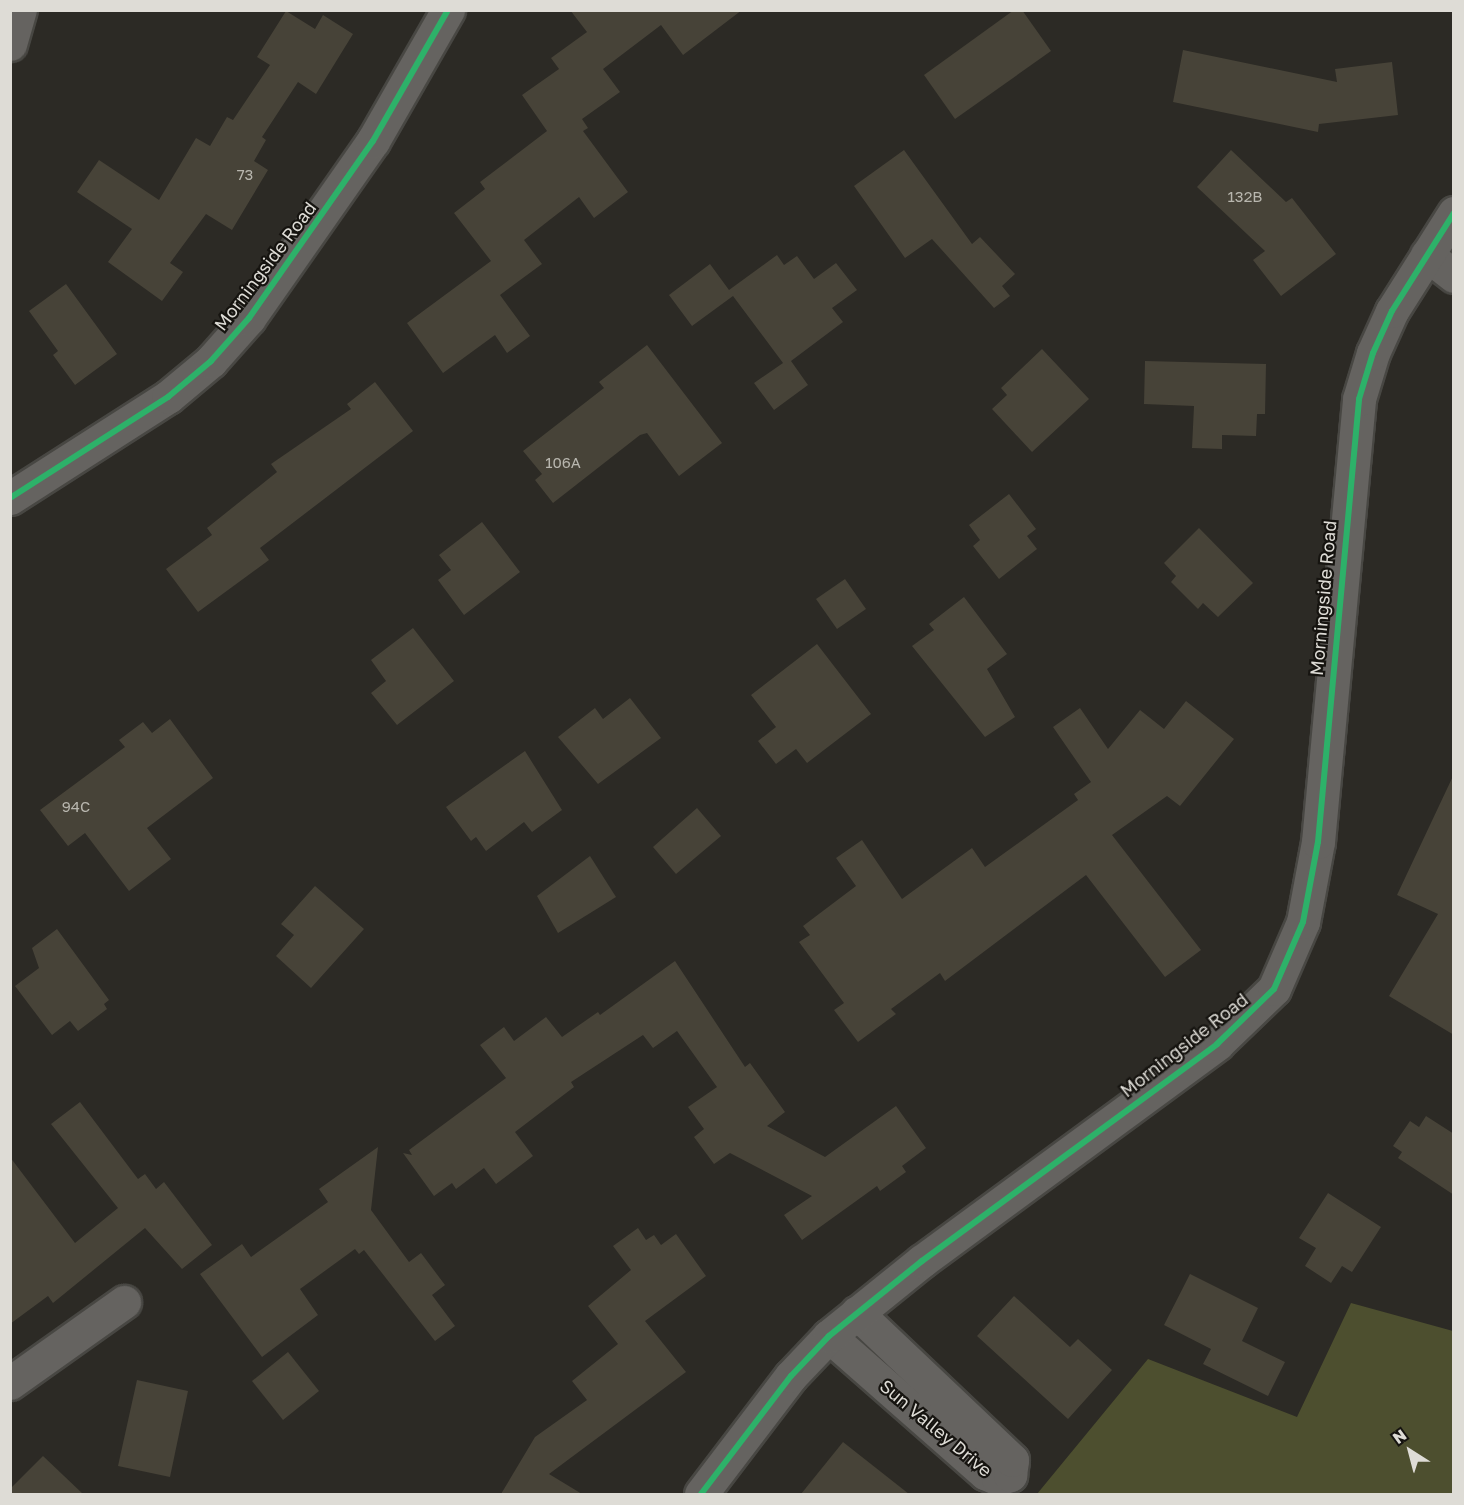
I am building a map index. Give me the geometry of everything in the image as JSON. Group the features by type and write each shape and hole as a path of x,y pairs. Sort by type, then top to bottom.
{"street":[{"path":"10,44 20,10"},
{"name":"Morningside Road","path":"10,498 168,397 218,352 282,274 373,141 448,10"},
{"name":"Morningside Road","path":"701,1494 791,1376 829,1336 1217,1044 1275,989 1303,922 1318,842 1359,399 1373,353 1392,311 1454,213"},
{"path":"1426,255 1454,276"},
{"path":"10,1383 124,1302"},
{"name":"Sun Valley Drive","path":"829,1336 985,1473 998,1479 1010,1475 1012,1460 857,1313"}],"green space":[{"path":"1351,1303 1453,1331 1453,1494 1037,1494 1148,1359 1297,1417"}],"building":[{"path":"570,10 742,10 683,55 661,25 603,69 620,92 582,119 588,128 583,131 628,192 594,218 579,197 524,240 542,264 500,295 530,336 507,353 495,335 443,373 407,323 491,261 454,213 485,189 480,182 547,131 522,95 559,69 551,58 587,32"},
{"path":"1014,10 1022,10 1051,51 955,119 924,75"},
{"path":"286,11 315,29 323,15 353,34 316,94 298,82 262,137 266,140 254,161 268,170 232,230 206,214 170,263 183,272 162,301 108,262 132,229 77,192 99,160 159,200 196,138 210,146 227,117 233,120 270,65 257,57"},
{"path":"1183,50 1337,82 1335,69 1392,62 1398,115 1319,124 1318,132 1173,102"},
{"path":"904,150 972,244 980,237 1015,274 1002,286 1010,296 994,308 932,239 905,258 854,186"},
{"path":"1231,150 1286,202 1292,198 1336,254 1281,296 1253,260 1265,251 1197,187"},
{"path":"777,255 784,265 797,256 814,279 836,263 857,290 832,308 843,322 791,361 808,385 774,410 754,383 783,363 733,296 692,326 669,295 710,264 729,290"},
{"path":"66,284 117,354 75,385 53,355 58,351 29,311"},
{"path":"647,345 722,443 679,476 647,433 640,435 553,503 535,480 542,474 523,451 604,388 599,382"},
{"path":"1042,349 1089,399 1032,452 992,409 1007,395 1001,388"},
{"path":"1145,361 1266,364 1265,414 1257,414 1256,436 1222,435 1222,449 1192,448 1194,406 1144,404"},
{"path":"375,382 413,431 260,548 269,560 198,612 166,569 212,535 207,528 277,472 271,464 351,409 347,404"},
{"path":"1009,494 1036,529 1027,536 1037,549 999,579 973,546 980,540 969,525"},
{"path":"482,522 520,572 464,615 438,580 451,570 439,555"},
{"path":"1199,528 1253,583 1218,617 1203,603 1198,609 1171,582 1176,576 1164,563"},
{"path":"845,579 866,609 837,629 816,599"},
{"path":"964,597 1007,654 987,669 1015,717 985,737 912,646 934,630 929,624"},
{"path":"413,628 454,681 397,725 371,693 386,681 371,660"},
{"path":"817,644 871,714 807,763 796,749 776,764 758,741 776,727 751,695"},
{"path":"630,698 661,738 598,784 558,737 595,708 603,719"},
{"path":"1186,701 1234,739 1180,806 1167,796 1112,835 1201,950 1165,977 1086,875 945,981 940,973 891,1009 896,1014 858,1042 834,1010 844,1003 799,942 810,935 803,926 856,886 836,858 862,840 902,899 972,848 985,867 1078,800 1074,794 1091,782 1053,727 1080,708 1108,749 1140,710 1164,729"},
{"path":"170,719 213,778 147,828 171,859 129,891 85,833 68,846 40,810 125,747 119,740 143,722 152,733"},
{"path":"525,751 562,810 532,832 524,822 486,851 476,837 471,841 446,807"},
{"path":"1454,774 1454,1035 1389,996 1438,914 1397,895"},
{"path":"697,808 721,836 676,874 653,847"},
{"path":"590,856 616,897 558,933 537,896"},
{"path":"315,886 364,929 311,988 276,956 294,935 281,924"},
{"path":"57,929 109,1000 104,1004 107,1009 78,1031 70,1021 52,1035 15,986 39,968 32,948"},
{"path":"675,961 745,1067 750,1063 785,1112 767,1126 825,1157 896,1106 926,1148 902,1166 906,1172 880,1191 877,1186 802,1240 784,1215 812,1196 730,1153 714,1164 694,1137 704,1129 688,1107 717,1087 677,1031 653,1048 643,1035 571,1082 574,1087 515,1132 533,1156 496,1184 484,1168 456,1189 452,1183 434,1196 403,1153 412,1155 409,1150 506,1078 480,1045 504,1027 514,1041 546,1017 562,1037 598,1012 600,1015"},
{"path":"80,1102 138,1179 145,1174 156,1189 164,1182 212,1245 182,1269 145,1228 53,1303 48,1296 10,1324 10,1157 75,1243 118,1208 51,1124"},
{"path":"1426,1116 1454,1134 1454,1195 1398,1158 1402,1152 1393,1146 1410,1121 1419,1127"},
{"path":"378,1147 371,1210 409,1262 421,1253 445,1285 432,1295 455,1326 435,1341 364,1250 359,1254 355,1249 300,1289 318,1315 262,1357 200,1274 242,1244 251,1257 328,1202 319,1189"},
{"path":"1328,1193 1381,1227 1352,1272 1342,1266 1331,1283 1305,1266 1316,1248 1299,1238"},
{"path":"638,1228 646,1240 654,1235 661,1245 676,1234 706,1276 645,1321 686,1372 549,1474 582,1494 501,1494 535,1437 587,1400 572,1381 618,1344 588,1306 631,1270 613,1246"},
{"path":"1190,1274 1258,1308 1242,1341 1285,1362 1268,1396 1203,1364 1211,1349 1164,1325"},
{"path":"1014,1296 1070,1347 1078,1339 1112,1370 1068,1419 977,1336"},
{"path":"288,1352 319,1391 283,1420 252,1381"},
{"path":"137,1380 188,1391 170,1477 118,1466"},
{"path":"843,1442 909,1494 801,1494"},
{"path":"43,1456 83,1494 10,1494 10,1489"}],"cycle path":[{"path":"10,498 168,397 211,361 249,318 373,141 448,10"},
{"path":"701,1494 791,1376 829,1336 922,1261 1217,1044 1274,989 1303,922 1318,842 1359,399 1373,353 1392,311 1454,213"}]}
